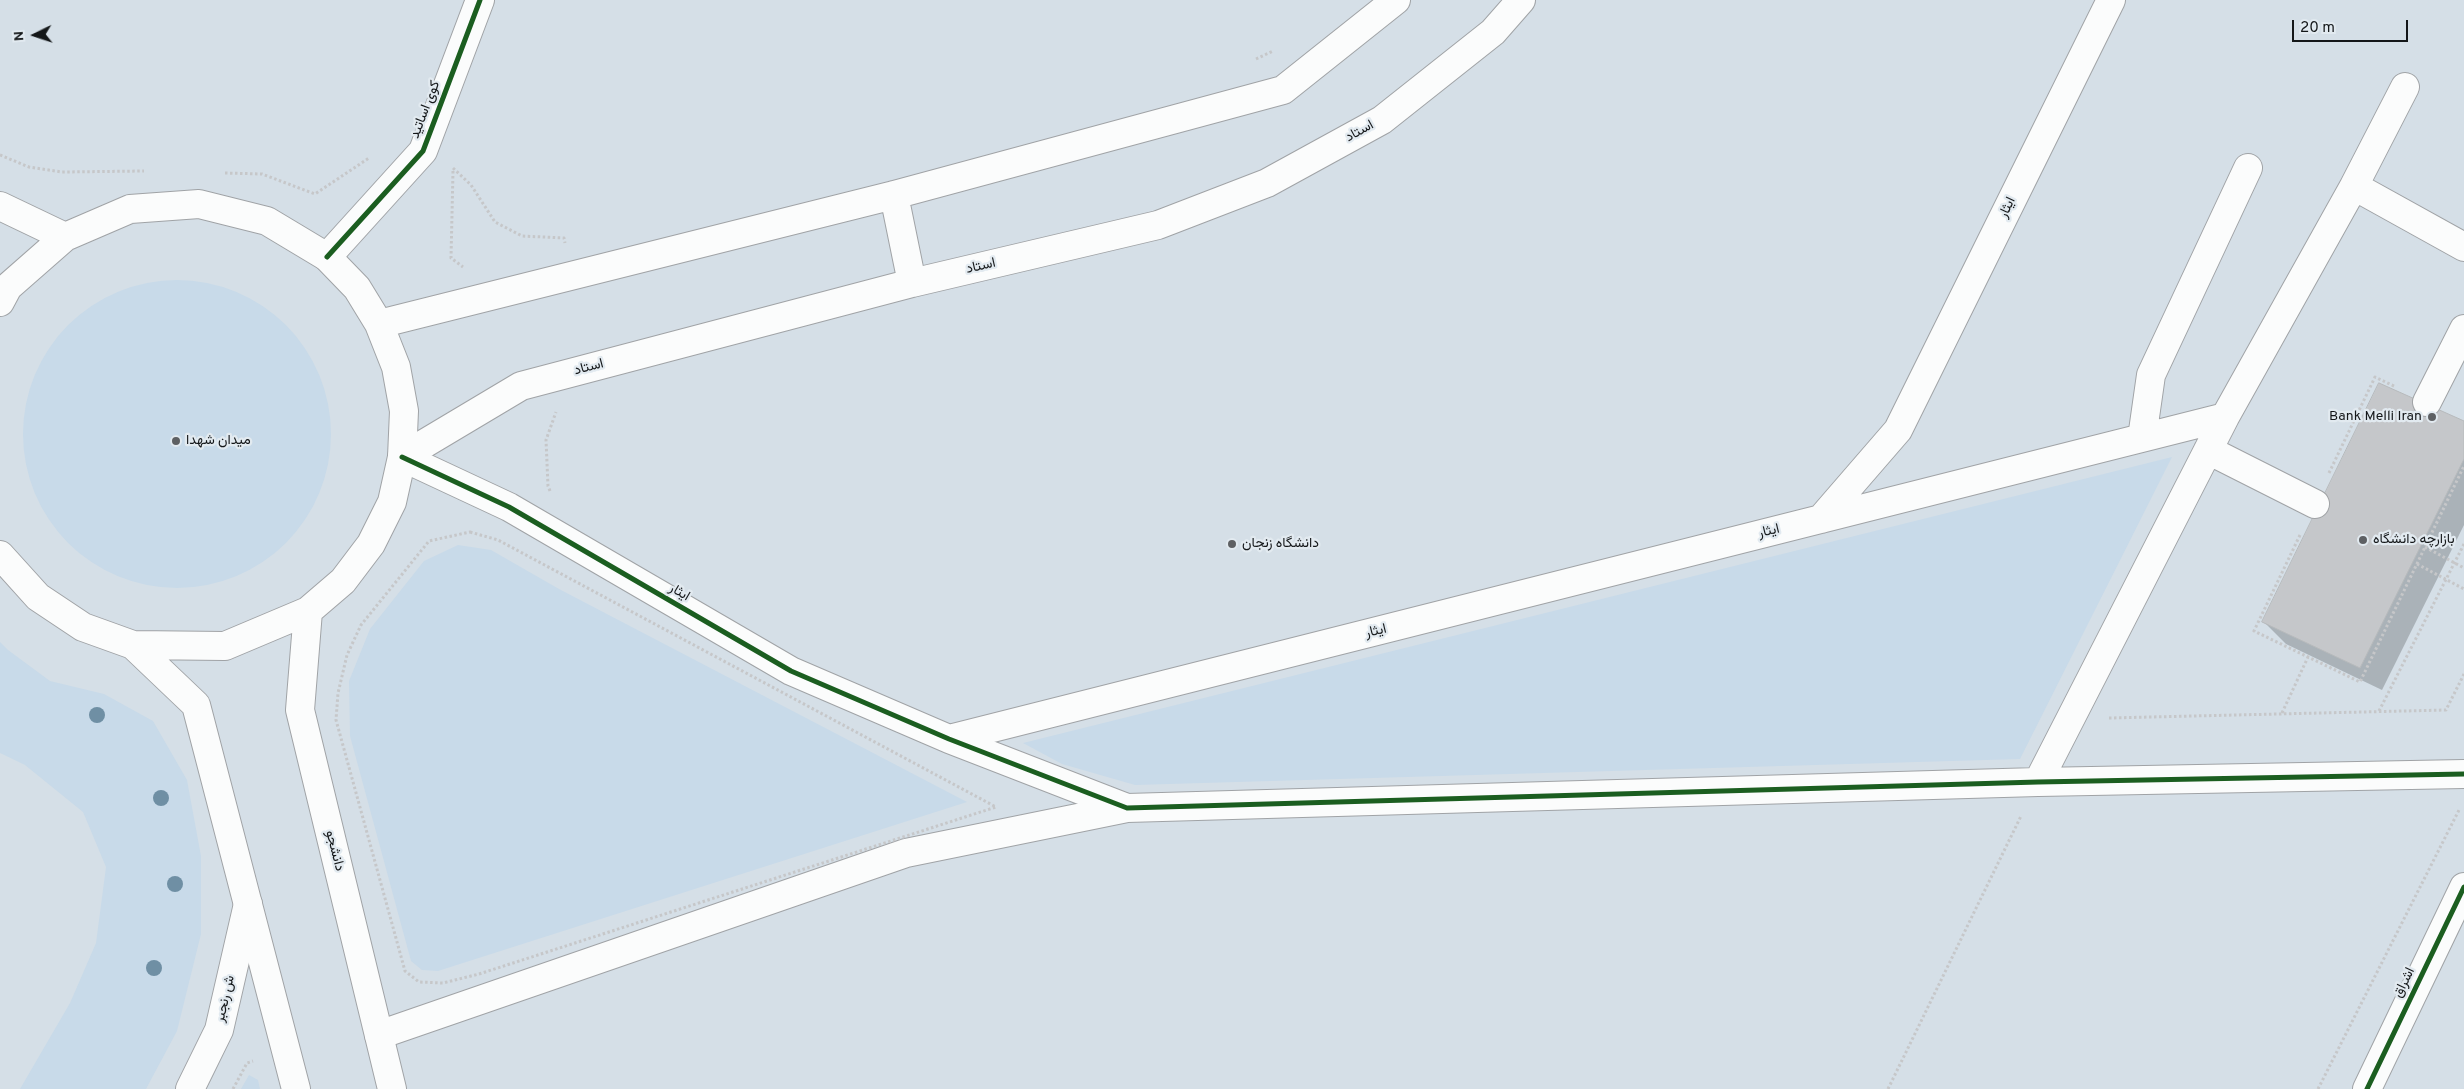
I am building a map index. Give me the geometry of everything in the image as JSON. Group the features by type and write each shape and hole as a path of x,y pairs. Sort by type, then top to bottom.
{"main road":[{"name":"کوی اساتید","path":"327,258 423,151 480,0"},
{"path":"379,324 894,196 1283,90 1396,0"},
{"name":"استاد","path":"402,457 520,386 912,283 1158,226 1267,183 1382,120 1493,32 1521,0"},
{"name":"ایثار","path":"402,457 509,507 791,671 949,739 1822,519 1898,430 2111,0"},
{"path":"2038,782 2208,450 2354,186 2405,87"},
{"path":"2142,438 2152,375 2248,168"},
{"path":"2354,186 2464,247"},
{"path":"894,196 912,283"},
{"path":"0,302 8,287 65,237 130,209 200,204 267,221 327,258 357,288 379,324 396,367 404,412 402,457 392,502 371,544 344,581 308,611 225,646 133,645 83,627 38,597 0,555"},
{"path":"0,206 65,237"},
{"path":"2427,402 2464,329"},
{"path":"1822,519 2226,417"},
{"path":"2208,450 2315,504"},
{"name":"دانشجو","path":"308,611 300,710 392,1089"},
{"path":"133,645 196,705 296,1089"},
{"path":"949,739 1127,808"},
{"path":"379,1035 906,853 1127,808 2038,782 2464,774"},
{"name":"اشراق","path":"2367,1089 2464,887"},
{"name":"ش رنجبر","path":"190,1089 219,1030 248,904"}],"path":[{"path":"1248,63 1275,51"},
{"path":"222,173 262,174 315,194 376,152"},
{"path":"0,155 29,167 62,172 153,171"},
{"path":"466,269 452,258 453,167 471,185 495,222 522,236 564,238 567,251"},
{"path":"551,493 548,486 546,440 572,372"},
{"path":"2254,631 2360,682 2464,466"},
{"path":"470,532 498,540 996,807 479,974 443,984 419,982 405,970 336,720 338,693 347,655 361,625 429,541 470,532"},
{"path":"2378,711 2464,544"},
{"path":"2425,547 2464,568"},
{"path":"2417,564 2464,589"},
{"path":"2282,713 2308,657"},
{"path":"2070,719 2446,710 2464,674"},
{"path":"1888,1089 2038,782"},
{"path":"2318,1089 2464,800"},
{"path":"232,1089 247,1063 254,1061 259,1064"}],"shaded area":[{"name":"دانشگاه زنجان","path":"0,0 2464,0 2464,1089 0,1089"},
{"path":"177,280 222,286 250,298 286,325 313,361 325,389 331,434 325,479 313,507 286,543 250,570 222,582 177,588 132,582 104,570 68,543 41,507 29,479 23,434 29,389 41,361 68,325 104,298 132,286"},
{"path":"2172,457 2020,759 1135,785 1062,764 1023,743"},
{"path":"458,545 491,550 559,589 967,802 438,971 422,970 411,961 350,736 349,681 370,629 424,561"},
{"path":"0,642 50,681 104,694 153,721 187,780 201,856 201,934 177,1031 146,1089 20,1089 70,1003 96,943 106,867 83,812 25,765 0,753"},
{"path":"249,1075 258,1080 260,1089 241,1089"}],"building":[{"name":"بازارچه دانشگاه","path":"2379,383 2464,421 2464,459 2360,668 2262,622"}],"cycle path":[{"path":"327,257 423,151 480,0"},
{"path":"402,457 509,507 791,671 949,739 1127,808 2038,782 2464,774"},
{"path":"2367,1089 2464,887"}],"place":[{"name":"Bank Melli Iran","path":"2432,417"},
{"name":"میدان شهدا","path":"176,441"},
{"name":"بازارچه دانشگاه","path":"2363,540"},
{"name":"دانشگاه زنجان","path":"1232,544"}]}
